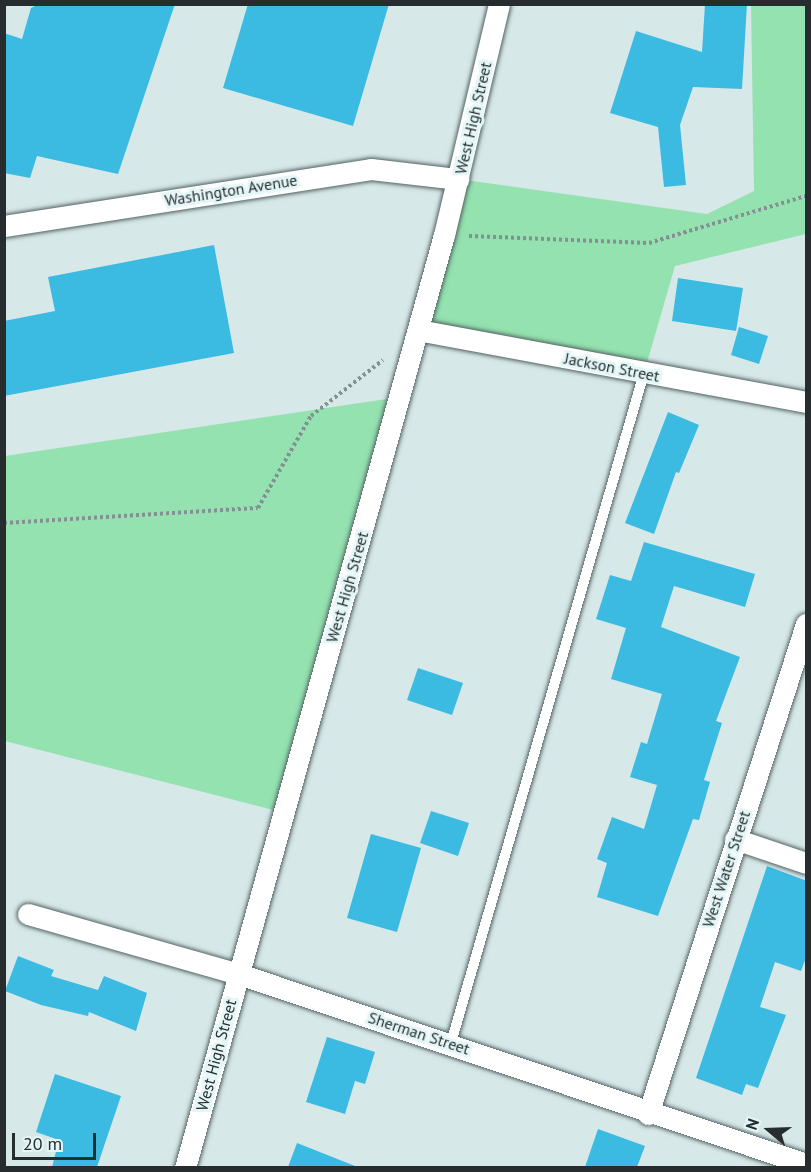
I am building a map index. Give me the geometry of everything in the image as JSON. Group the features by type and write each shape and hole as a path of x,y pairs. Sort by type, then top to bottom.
{"street":[{"name":"West High Street","path":"185,1167 418,330 458,179 499,4"},
{"name":"Washington Avenue","path":"4,226 371,170 458,179"},
{"name":"Jackson Street","path":"418,330 807,402"},
{"name":"West Water Street","path":"648,1114 735,839 807,624"},
{"path":"735,839 807,863"},
{"name":"Sherman Street","path":"28,914 239,974 451,1043 648,1114 807,1164"}],"lane":[{"path":"451,1043 644,373"}],"green space":[{"path":"751,5 806,5 806,234 675,266 644,373 418,330 458,179 707,214 754,191"},
{"path":"400,397 285,813 5,741 5,456"}],"building":[{"path":"39,4 175,4 118,174 37,156 30,178 4,173 4,33 22,39 31,8"},
{"path":"248,4 389,4 353,126 223,88"},
{"path":"705,4 747,4 742,89 693,87 680,125 686,185 664,187 658,127 610,113 636,31 702,52"},
{"path":"214,245 234,353 4,396 4,321 55,311 48,277"},
{"path":"678,278 743,288 736,331 672,321"},
{"path":"739,327 768,336 759,364 731,355"},
{"path":"668,412 699,425 679,473 676,472 654,534 625,523"},
{"path":"644,542 755,574 745,607 674,586 661,627 740,657 716,721 722,723 704,780 710,782 699,820 693,819 658,916 597,897 607,863 597,859 612,817 644,829 657,785 630,777 641,742 647,744 662,694 611,679 626,628 596,619 610,575 631,581"},
{"path":"418,668 463,683 452,715 407,700"},
{"path":"431,811 469,823 458,856 420,843"},
{"path":"371,834 421,848 397,932 347,918"},
{"path":"767,866 807,881 807,955 801,971 775,962 760,1007 786,1015 758,1088 746,1084 742,1095 696,1078"},
{"path":"18,956 54,970 51,976 98,990 104,976 147,993 136,1031 89,1012 88,1016 41,1005 5,991"},
{"path":"327,1037 375,1052 365,1084 355,1081 345,1114 306,1102"},
{"path":"55,1074 121,1096 97,1167 52,1167 59,1140 36,1132"},
{"path":"598,1129 645,1146 637,1167 585,1167"},
{"path":"297,1143 355,1166 355,1167 288,1167"}]}
